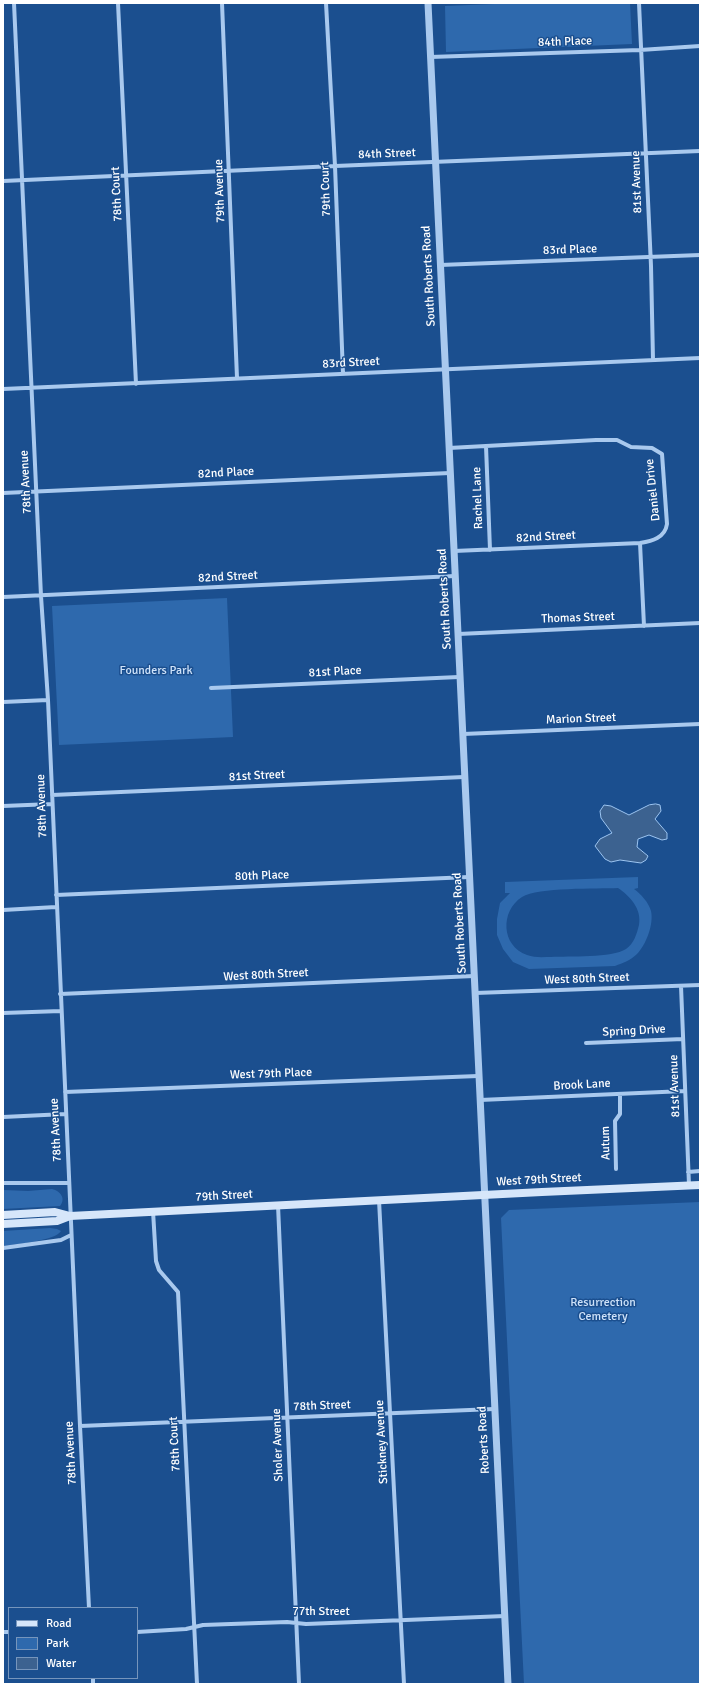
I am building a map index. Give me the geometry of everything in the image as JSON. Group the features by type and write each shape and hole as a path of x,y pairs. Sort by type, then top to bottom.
{"main road":[{"name":"West 79th Street","path":"379,1200 700,1185"},
{"name":"79th Street","path":"3,1224 57,1221 70,1216 379,1200"},
{"name":"79th Street","path":"3,1215 55,1212 70,1216"}],"street":[{"name":"78th Avenue","path":"14,3 41,596 48,700 65,1114 90,1607"},
{"name":"78th Court","path":"118,3 136,384"},
{"name":"79th Avenue","path":"222,3 230,171 237,378"},
{"name":"79th Court","path":"326,3 335,166 343,374"},
{"name":"South Roberts Road","path":"428,3 484,1195"},
{"name":"81st Avenue","path":"638,3 646,154 653,360"},
{"name":"84th Place","path":"430,57 640,50 700,46"},
{"name":"84th Street","path":"3,181 700,151"},
{"name":"83rd Place","path":"440,265 700,255"},
{"name":"83rd Street","path":"3,389 700,358"},
{"name":"Daniel Drive","path":"449,448 617,440 631,447 652,448 662,454 666,529 657,539 640,543"},
{"name":"Rachel Lane","path":"486,446 490,550"},
{"name":"82nd Place","path":"3,493 450,473"},
{"name":"82nd Street","path":"454,551 640,543"},
{"path":"640,543 644,626"},
{"name":"82nd Street","path":"3,598 455,576"},
{"name":"Thomas Street","path":"457,634 700,623"},
{"name":"81st Place","path":"211,688 459,677"},
{"path":"3,702 48,700"},
{"name":"Marion Street","path":"462,734 700,724"},
{"name":"81st Street","path":"52,795 464,777"},
{"path":"3,806 52,804"},
{"name":"80th Place","path":"56,895 469,877"},
{"path":"3,910 56,907"},
{"name":"West 80th Street","path":"60,994 474,976"},
{"name":"West 80th Street","path":"474,993 700,985"},
{"name":"81st Avenue","path":"681,986 689,1186"},
{"path":"3,1013 61,1011"},
{"name":"Spring Drive","path":"586,1043 683,1039"},
{"name":"West 79th Place","path":"64,1092 478,1076"},
{"name":"Brook Lane","path":"479,1100 685,1091"},
{"name":"Autum","path":"616,1169 615,1121 620,1114 620,1094"},
{"path":"3,1117 65,1114"},
{"path":"688,1172 700,1171"},
{"path":"3,1183 69,1183"},
{"name":"Roberts Road","path":"484,1195 508,1684"},
{"name":"Stickney Avenue","path":"379,1200 404,1684"},
{"name":"Sholer Avenue","path":"278,1205 299,1684"},
{"name":"78th Court","path":"153,1211 156,1261 159,1270 178,1292 197,1684"},
{"path":"3,1248 61,1240 71,1235"},
{"name":"78th Street","path":"80,1426 494,1409"},
{"name":"77th Street","path":"138,1632 186,1630 203,1625 504,1616"}],"green space":[{"path":"519,3 630,3 632,44 446,52 445,6"},
{"name":"Founders Park","path":"227,598 233,737 59,745 52,606"},
{"path":"638,877 638,888 634,889 648,905 652,916 648,934 637,954 630,960 615,966 529,969 513,962 503,949 497,935 497,919 500,903 510,893 505,893 505,882","holes":["618,888 631,899 637,908 639,914 639,925 636,935 629,947 619,952 590,956 533,957 518,950 512,944 508,936 506,928 507,919 515,903 522,897 530,894 554,890"]},
{"path":"52,1189 60,1193 62,1196 63,1201 60,1206 3,1209 3,1190 28,1191"},
{"name":"Resurrection Cemetery","path":"700,1202 700,1684 524,1684 501,1218 509,1210"},
{"path":"50,1228 61,1231 43,1240 3,1246 3,1231"}],"water":[{"path":"604,805 611,806 629,815 649,805 660,805 661,811 655,819 667,833 667,839 662,840 649,835 638,839 637,847 648,856 646,860 641,863 620,860 611,862 605,859 595,846 600,839 612,833 601,818 600,811"}]}
